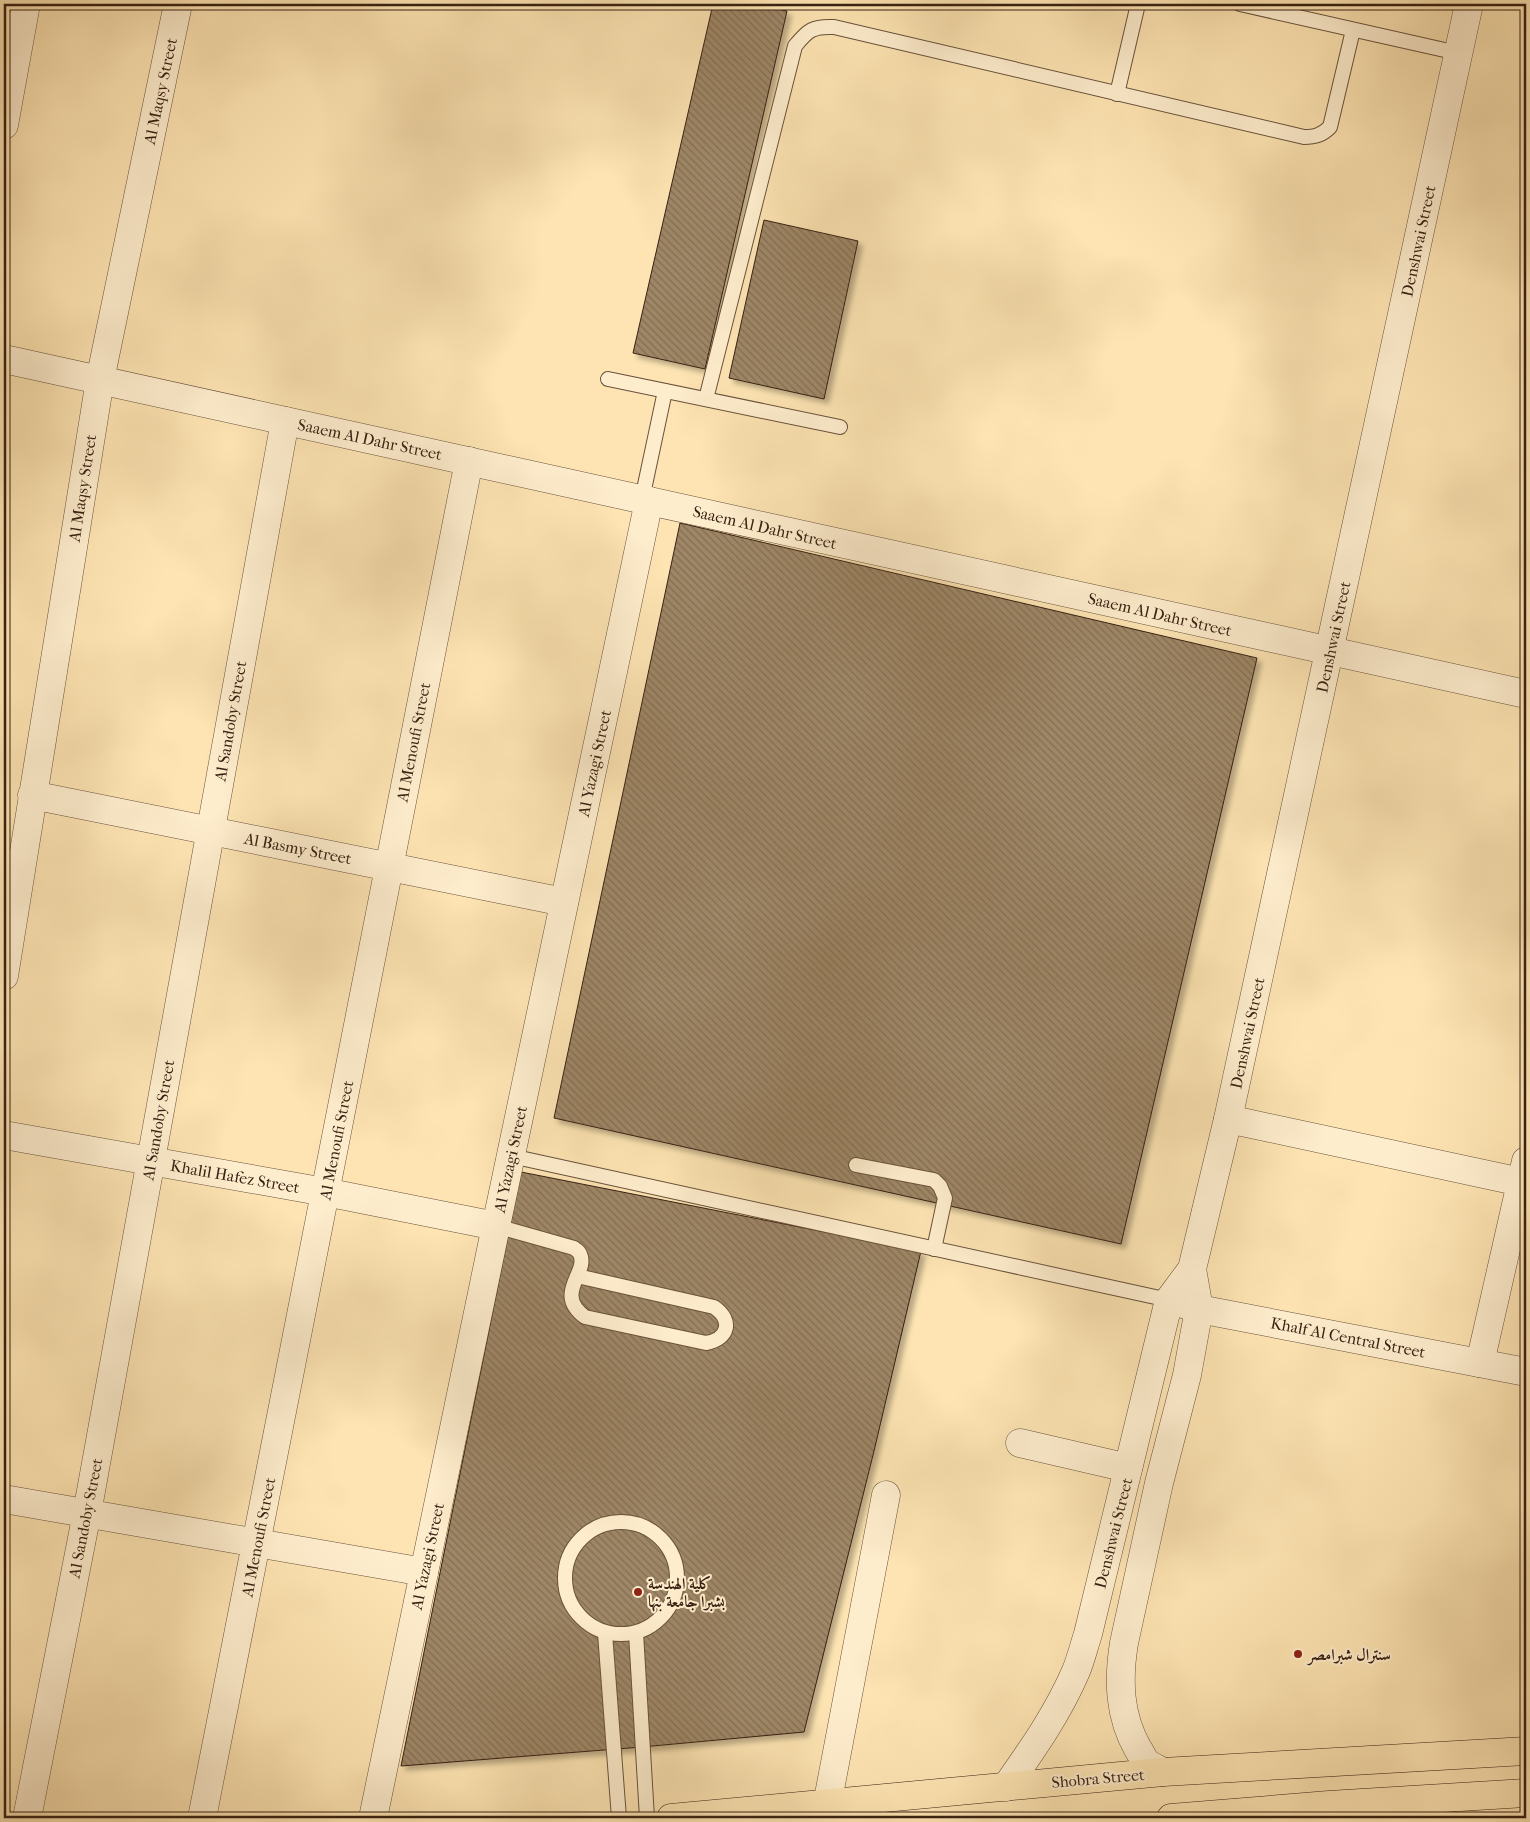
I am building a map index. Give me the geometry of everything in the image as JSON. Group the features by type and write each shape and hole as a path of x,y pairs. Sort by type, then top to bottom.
{"main road":[{"name":"Shobra Street","path":"671,1818 827,1805 1163,1772 1526,1751"},
{"path":"1171,1818 1331,1812 1526,1793"}],"street":[{"path":"4,125 26,4"},
{"name":"Al Maqsy Street","path":"4,976 100,380 178,4"},
{"name":"Denshwai Street","path":"1006,1787 1040,1738 1060,1704 1076,1670 1088,1634 1170,1300 1192,1269 1228,1119 1469,4"},
{"name":"Saaem Al Dahr Street","path":"4,359 1526,694"},
{"name":"Al Sandoby Street","path":"27,1818 87,1513 285,421"},
{"name":"Al Menoufi Street","path":"202,1818 469,461"},
{"name":"Al Yazagi Street","path":"373,1818 564,902 645,500"},
{"name":"Al Basmy Street","path":"32,795 564,902"},
{"path":"1228,1119 1524,1172 1480,1363"},
{"name":"Khalil Hafez Street","path":"4,1135 326,1192 496,1226"},
{"name":"Denshwai Street","path":"1163,1772 1147,1763 1134,1742 1125,1718 1120,1668 1159,1483 1187,1375 1199,1308 1192,1269"},
{"name":"Khalf Al Central Street","path":"1170,1300 1199,1308 1526,1372"},
{"path":"1020,1443 1128,1468"},
{"path":"827,1805 886,1495"},
{"path":"4,1499 424,1572"}],"lane":[{"path":"1117,94 1138,4"},
{"path":"1240,4 1458,54"},
{"path":"706,399 796,46 806,33 819,26 834,27 1304,137 1313,137 1323,133 1330,127 1354,30"},
{"path":"608,379 840,427"},
{"path":"645,500 665,391"},
{"path":"511,1156 1170,1300"},
{"path":"856,1165 934,1180 940,1186 946,1198 934,1249"},
{"path":"496,1226 574,1248 580,1254 581,1262 571,1294 572,1303 585,1317 706,1343 716,1341 724,1334 726,1323 722,1313 714,1307 577,1276"},
{"path":"622,1521 638,1524 652,1531 664,1542 673,1555 678,1570 677,1587 673,1602 664,1616 652,1626 636,1633 621,1635 605,1633 590,1626 578,1615 569,1601 565,1585 566,1569 570,1554 579,1540 591,1530 606,1524 622,1521"},
{"path":"605,1633 619,1818"},
{"path":"636,1633 647,1818"}],"building":[{"path":"713,4 755,4 787,11 705,369 633,353"},
{"path":"764,220 858,241 824,399 729,378"},
{"path":"680,523 1257,658 1121,1244 554,1118"},
{"name":"كلية الهندسة بشبرا جامعة بنها","path":"521,1172 921,1251 874,1451 804,1732 401,1766"}],"place":[{"name":"كلية الهندسة بشبرا جامعة بنها","path":"638,1592"},
{"name":"سنترال شبرامصر","path":"1298,1654"}]}
